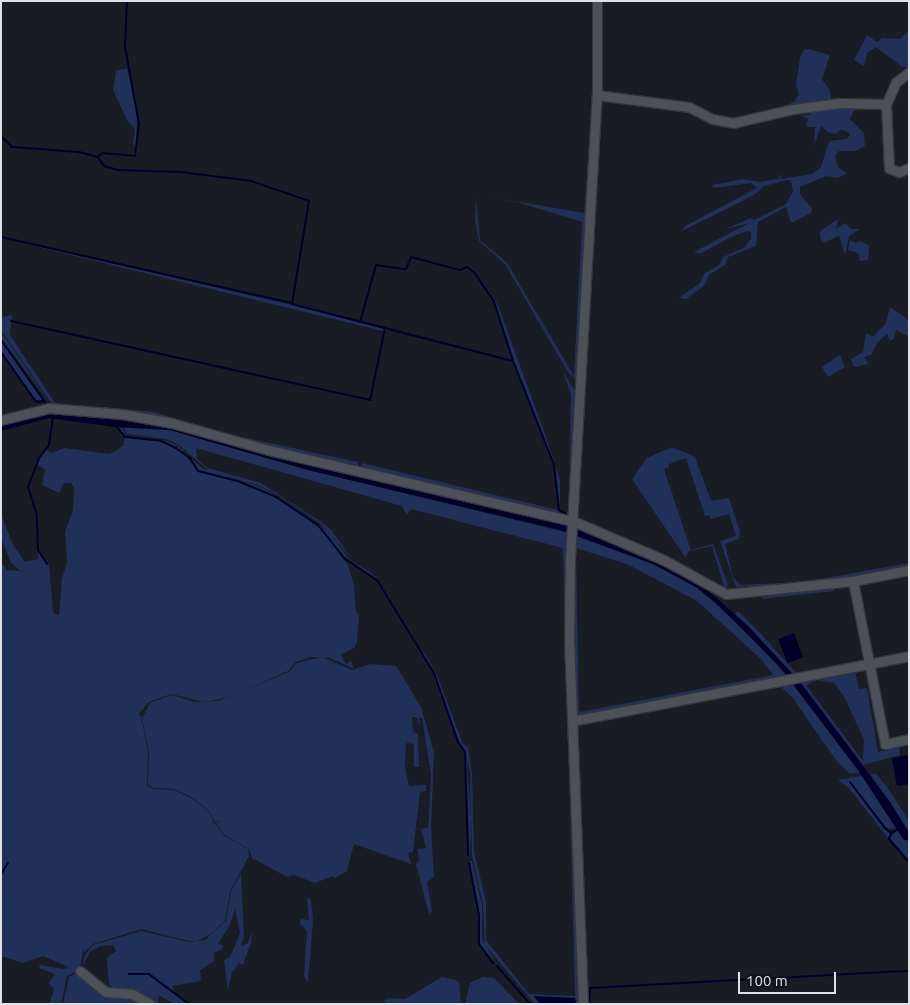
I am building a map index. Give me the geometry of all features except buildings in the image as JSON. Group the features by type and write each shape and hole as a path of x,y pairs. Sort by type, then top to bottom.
{"street":[{"path":"583,1004 569,641 571,536 578,384 597,95 597,1"},
{"path":"909,72 896,82 886,104 889,168 899,172 909,168"},
{"path":"597,95 689,107 713,119 733,123 793,109 840,103 886,104"},
{"path":"1,420 48,408 122,414 172,423 272,451 573,524 664,560 726,594 853,581 909,570"},
{"path":"853,581 884,744 909,739"},
{"path":"572,721 909,656"},
{"path":"80,972 106,992 132,994 150,1004"}],"shaded area":[{"path":"909,30 909,68 901,66 876,47 867,53 864,66 854,60 867,35 877,42 882,38 900,39"},
{"path":"597,41 577,381 568,372 505,264 479,241 475,220 476,197 480,240 507,263 574,376 582,222 517,202 478,195 584,213"},
{"path":"808,49 830,55 822,79 830,91 832,103 784,107 795,101 799,94 796,85 800,58 804,50"},
{"path":"127,68 137,112 136,146 133,144 135,129 128,122 113,90 116,71"},
{"path":"864,105 853,112 850,119 864,133 865,146 855,151 839,151 835,156 838,167 847,173 838,178 826,176 800,187 800,194 812,209 811,213 791,223 786,207 758,222 756,246 728,257 725,265 709,275 704,286 686,299 679,298 700,283 704,274 720,264 723,257 745,247 751,239 751,232 747,231 731,237 700,254 694,252 749,223 725,229 751,218 754,220 786,204 793,191 791,181 788,180 764,186 754,195 682,231 685,226 757,188 751,183 714,188 712,185 743,179 759,182 778,179 782,173 781,179 812,174 821,167 829,141 847,139 850,134 841,129 836,134 829,133 821,126 814,146 815,127 806,127 808,119 800,115 809,115 815,109"},
{"path":"838,219 836,229 845,223 851,229 860,229 849,236 845,255 839,236 823,243 820,237 820,231"},
{"path":"1,238 292,305 384,329 383,331"},
{"path":"850,240 855,243 861,241 869,246 868,260 860,261 858,253 848,250"},
{"path":"478,273 498,305 546,437 560,480 560,509 555,465 514,361 495,301"},
{"path":"890,307 909,320 909,337 896,330 894,339 890,341 887,334 877,343 871,355 864,357 869,364 854,367 851,359 863,352 866,333 873,337 886,323"},
{"path":"12,315 10,335 55,403 154,412 227,434 358,462 358,468 230,437 54,407 1,330 1,317"},
{"path":"1,333 6,339 52,406 1,338"},
{"path":"1,341 43,400 36,400 15,373 1,351"},
{"path":"840,355 845,367 828,377 822,367"},
{"path":"563,371 576,393 569,516 571,395"},
{"path":"52,411 176,428 310,465 564,524 613,542 682,574 704,587 749,627 801,683 890,802 909,832 909,841 903,839 858,770 780,667 715,602 696,587 653,564 560,530 308,470 170,430 114,427 49,418 1,431 1,426"},
{"path":"118,427 122,427 126,436 134,437 125,436"},
{"path":"123,427 170,430 308,470 569,533 581,1004 576,1004 575,998 534,997 540,1004 535,1004 485,945 483,905 472,855 470,771 463,744 468,747 472,774 474,852 486,901 486,940 529,994 575,996 563,548 411,509 407,515 402,506 196,448 197,459 207,468 261,483 321,522 331,530 353,560 321,524 278,495 258,485 209,471 179,445 167,439 127,434"},
{"path":"125,437 161,441 184,454 198,471 238,482 275,497 325,532 348,565 354,585 356,611 359,616 357,642 354,648 341,655 346,664 351,661 354,669 330,658 310,657 296,662 288,671 230,697 205,702 171,694 149,702 138,715 141,716 148,752 147,785 153,789 174,790 193,799 209,812 214,822 211,823 215,823 223,835 248,849 249,856 230,891 225,921 211,934 197,941 189,941 141,929 93,944 84,952 83,948 80,970 67,976 61,1004 49,1004 54,990 49,983 55,974 39,968 40,965 64,969 69,967 43,956 23,963 1,956 1,877 8,863 1,873 1,562 7,570 21,571 11,563 1,538 1,514 13,545 25,562 38,559 38,550 49,565 53,610 54,614 59,615 62,578 67,563 65,532 73,510 74,488 71,483 64,483 59,493 42,485 45,469 37,465 46,450 52,453 64,448 110,454 123,446"},
{"path":"162,440 178,446 202,468 258,486 277,496 320,525 330,534 350,560 370,572 378,580 420,648 377,580 345,557 319,525 259,488 199,470 185,453"},
{"path":"672,447 695,457 711,501 729,498 740,532 739,539 725,544 733,577 740,585 803,582 909,563 909,567 851,579 736,587 720,541 736,536 729,514 711,519 709,515 705,516 686,458 669,464 669,467 664,469 691,550 713,544 728,585 725,590 712,546 689,551 685,557 632,479 647,458"},
{"path":"362,463 558,510 563,515 362,469"},
{"path":"574,534 653,564 696,587 741,626 787,676 582,716 575,713 570,639","holes":["576,548 627,564 697,601 762,660 773,675 579,712"]},
{"path":"834,588 834,591 762,599 761,593"},
{"path":"738,611 797,674 793,674 735,614"},
{"path":"794,633 803,657 787,663 778,639"},
{"path":"420,649 426,655 437,675 466,752 471,816 470,859 465,751 458,741 435,673"},
{"path":"322,657 352,670 371,664 396,666 421,707 434,752 431,827 434,877 427,882 432,911 429,914 416,864 419,861 418,849 426,848 421,829 428,828 431,774 422,718 419,718 421,728 416,717 412,717 413,732 418,734 419,767 414,767 414,744 406,743 405,767 409,786 426,785 426,791 420,792 413,852 408,853 411,864 354,844 347,871 335,878 333,876 315,883 294,875 287,877 252,858 249,849 223,834 216,823 221,821 215,822 209,811 193,798 174,789 153,788 148,784 149,752 142,718 150,703 171,695 195,702 219,701 289,672 297,663"},
{"path":"855,670 859,689 867,688 878,752 887,750 887,746 899,745 900,755 863,765 799,681","holes":["817,680 834,683 844,696 864,740 863,761 806,685"]},
{"path":"791,682 860,773 850,774 838,763 792,697 781,687 581,723 578,725 579,791 576,791 574,728 577,723"},
{"path":"909,755 909,784 897,786 892,758"},
{"path":"870,774 876,774 887,787 909,821 909,832"},
{"path":"862,776 901,832 903,839 909,841 909,861 890,838 898,829 886,828 849,781 884,829 890,833 888,838 848,787 838,780"},
{"path":"469,861 472,861 482,906 482,939 496,963 479,944 480,915"},
{"path":"241,873 244,936 241,946 248,943 252,931 251,943 243,965 239,963 232,972 228,991 224,960 230,957 240,933 235,909 230,925 218,944 222,945 222,949 214,953 214,961 200,970 201,981 172,986 175,995 149,973 126,974 148,975 187,1004 174,1004 158,995 158,1004 151,1004 107,989 113,988 109,985 107,958 116,951 113,945 100,946 90,952 82,967 85,955 93,945 141,931 189,942 205,940 226,921 231,891"},
{"path":"307,897 311,900 313,919 308,982 304,976 307,931 300,924 301,919 309,920"},
{"path":"76,973 99,989 132,995 148,1004 63,1004 69,977"},
{"path":"442,977 459,981 461,1004 386,1004 384,1000 389,998 405,999"},
{"path":"483,977 494,978 519,1004 465,1004 470,983"},
{"path":"534,996 575,998 576,1004 540,1004"}],"waterway":[{"path":"98,157 102,153 135,156 139,124 125,47 127,1"},
{"path":"1,136 12,147 79,152 98,157 104,166 118,170 181,172 251,181 309,201 292,304 513,361 554,465 559,510 565,513"},
{"path":"1,237 291,303"},
{"path":"360,322 376,265 406,269 411,257 460,270 467,267 474,272 494,302 513,361"},
{"path":"11,321 370,400 385,328"},
{"path":"1,340 47,405"},
{"path":"1,352 34,399 37,402 44,401"},
{"path":"47,564 38,550 37,515 28,487 39,458 49,445 53,418"},
{"path":"117,427 125,437 161,441 176,448 190,458 198,471 238,481 276,497 318,525 344,558 377,580 434,673 458,742 465,752 468,855"},
{"path":"850,782 885,828 891,833 899,829"},
{"path":"891,833 889,839 909,862"},
{"path":"1,874 8,863"},
{"path":"469,863 479,915 479,944 493,963"},
{"path":"497,966 530,1004"},
{"path":"589,1004 590,988 909,971"},
{"path":"129,974 149,974 189,1004"}]}
